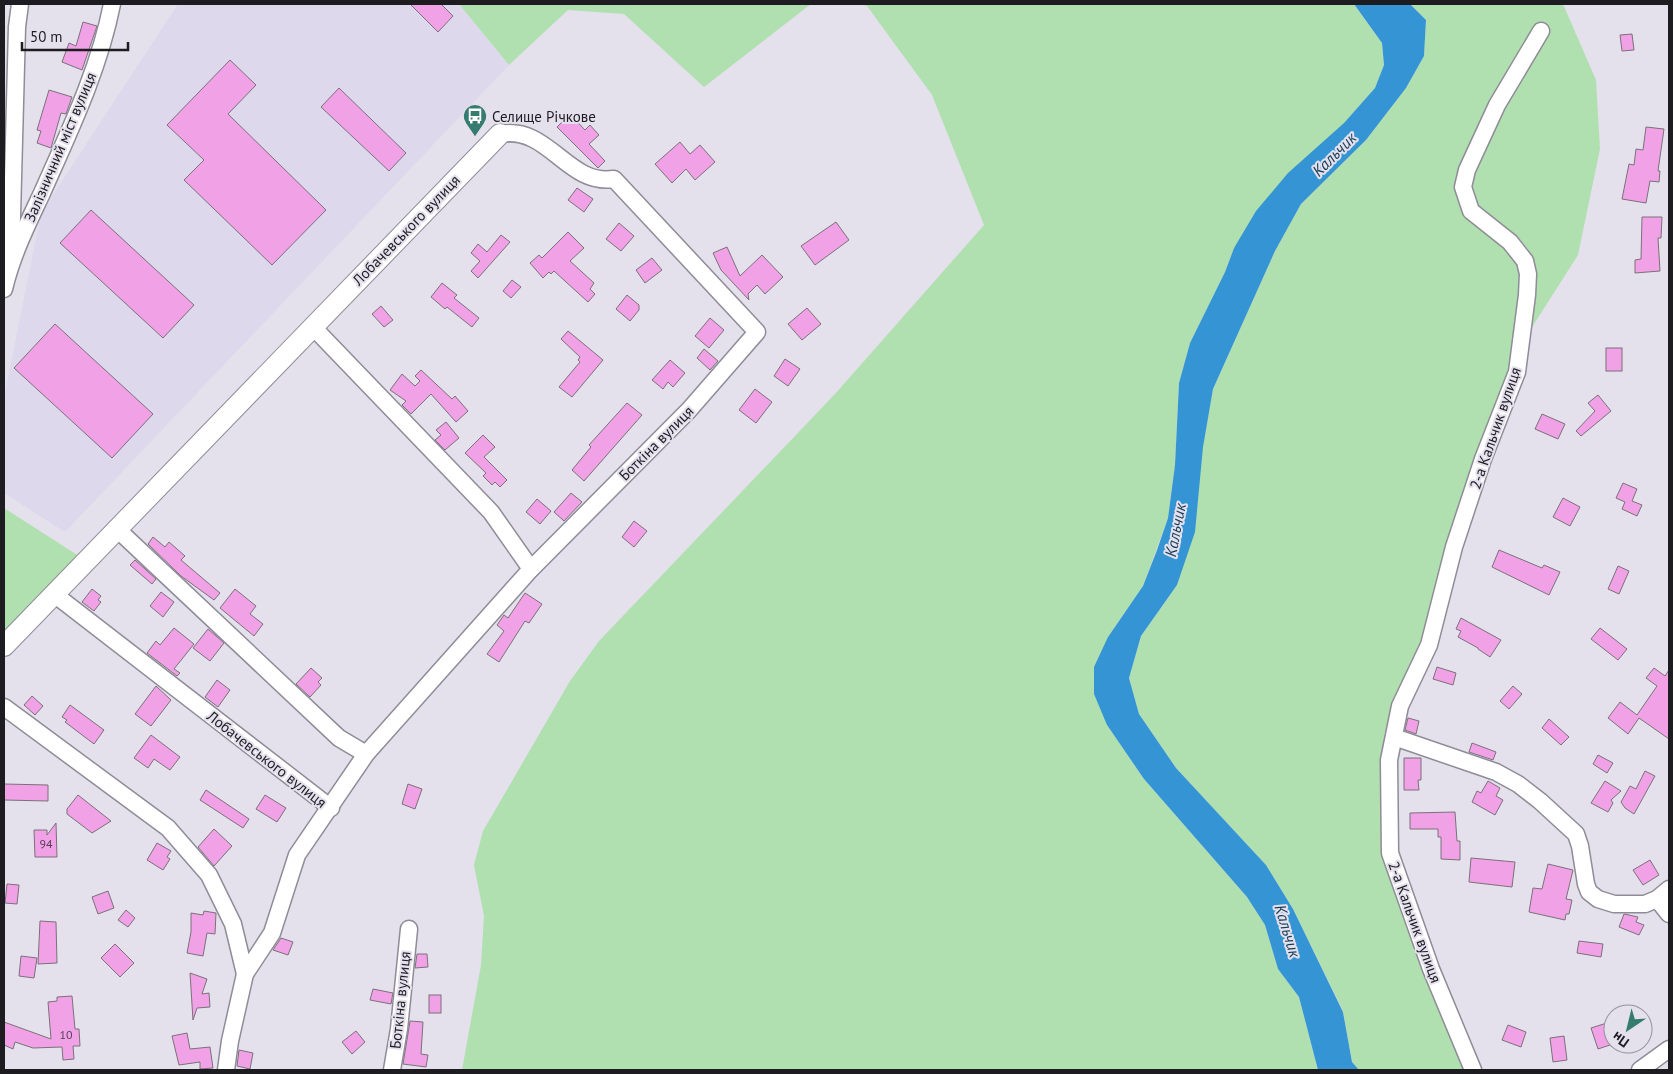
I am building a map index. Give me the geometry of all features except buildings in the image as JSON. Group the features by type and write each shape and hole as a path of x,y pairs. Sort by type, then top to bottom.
{"street":[{"name":"Залізничний міст вулиця","path":"11,260 17,27 20,4"},
{"name":"Залізничний міст вулиця","path":"4,289 11,260 78,113 102,45 112,4"},
{"name":"2-а Кальчик вулиця","path":"1473,1070 1431,969 1390,853 1388,778 1400,706 1429,645 1454,547 1483,459 1517,372 1527,295 1528,274 1525,262 1510,242 1474,214 1468,207 1463,187 1467,170 1497,105 1541,31"},
{"name":"Боткіна вулиця","path":"331,808 366,754 531,569 689,410 757,332 614,178 600,181 582,173 532,137 514,131 500,134"},
{"name":"Лобачевського вулиця","path":"4,646 500,134"},
{"path":"313,327 491,512 531,569"},
{"path":"117,529 339,738 366,754"},
{"name":"Лобачевського вулиця","path":"54,594 331,808 297,855 272,933 245,974 230,1041 226,1070"},
{"name":"Лобачевського вулиця","path":"4,707 168,828 209,875 233,924 245,974"},
{"path":"1394,737 1496,772 1518,784 1576,834 1589,892 1598,899 1614,904 1632,905 1645,904 1663,894 1669,914"},
{"name":"Боткіна вулиця","path":"392,1070 399,1029 409,929"},
{"path":"1640,1070 1669,1049"}],"shaded area":[{"path":"178,4 459,4 509,65 65,532 4,493 4,398 41,213"}],"green space":[{"path":"459,4 811,4 704,87 624,14 568,10 509,65"},
{"path":"860,4 1354,4 1382,43 1384,65 1375,88 1234,248 1225,272 1190,343 1179,383 1175,465 1168,518 1143,586 1108,637 1107,725 1144,779 1247,897 1265,925 1278,969 1299,997 1318,1070 462,1070 481,965 484,916 474,865 483,831 570,681 599,641 835,394 984,225 932,95 867,6"},
{"path":"1410,4 1563,4 1596,80 1600,149 1578,255 1515,354 1427,629 1384,734 1383,830 1466,1070 1359,1070 1352,1062 1343,1011 1293,909 1266,865 1176,768 1139,714 1129,678 1141,636 1177,585 1213,389 1275,251 1301,204 1366,140 1406,88 1424,56 1426,20"},
{"path":"4,508 82,558 4,639"}],"water":[{"name":"Кальчик","path":"1354,4 1410,4 1426,20 1424,56 1406,88 1366,140 1301,204 1275,251 1213,389 1203,447 1195,532 1177,585 1141,636 1129,678 1139,714 1176,768 1266,865 1293,909 1343,1012 1352,1062 1359,1070 1318,1070 1299,997 1278,969 1265,925 1247,897 1144,779 1107,725 1094,694 1094,667 1108,637 1143,586 1168,518 1175,465 1179,383 1190,343 1225,272 1234,248 1256,211 1288,173 1344,123 1375,88 1384,65 1382,43"}],"place":[{"name":"Селище Річкове","path":"475,137"}]}
